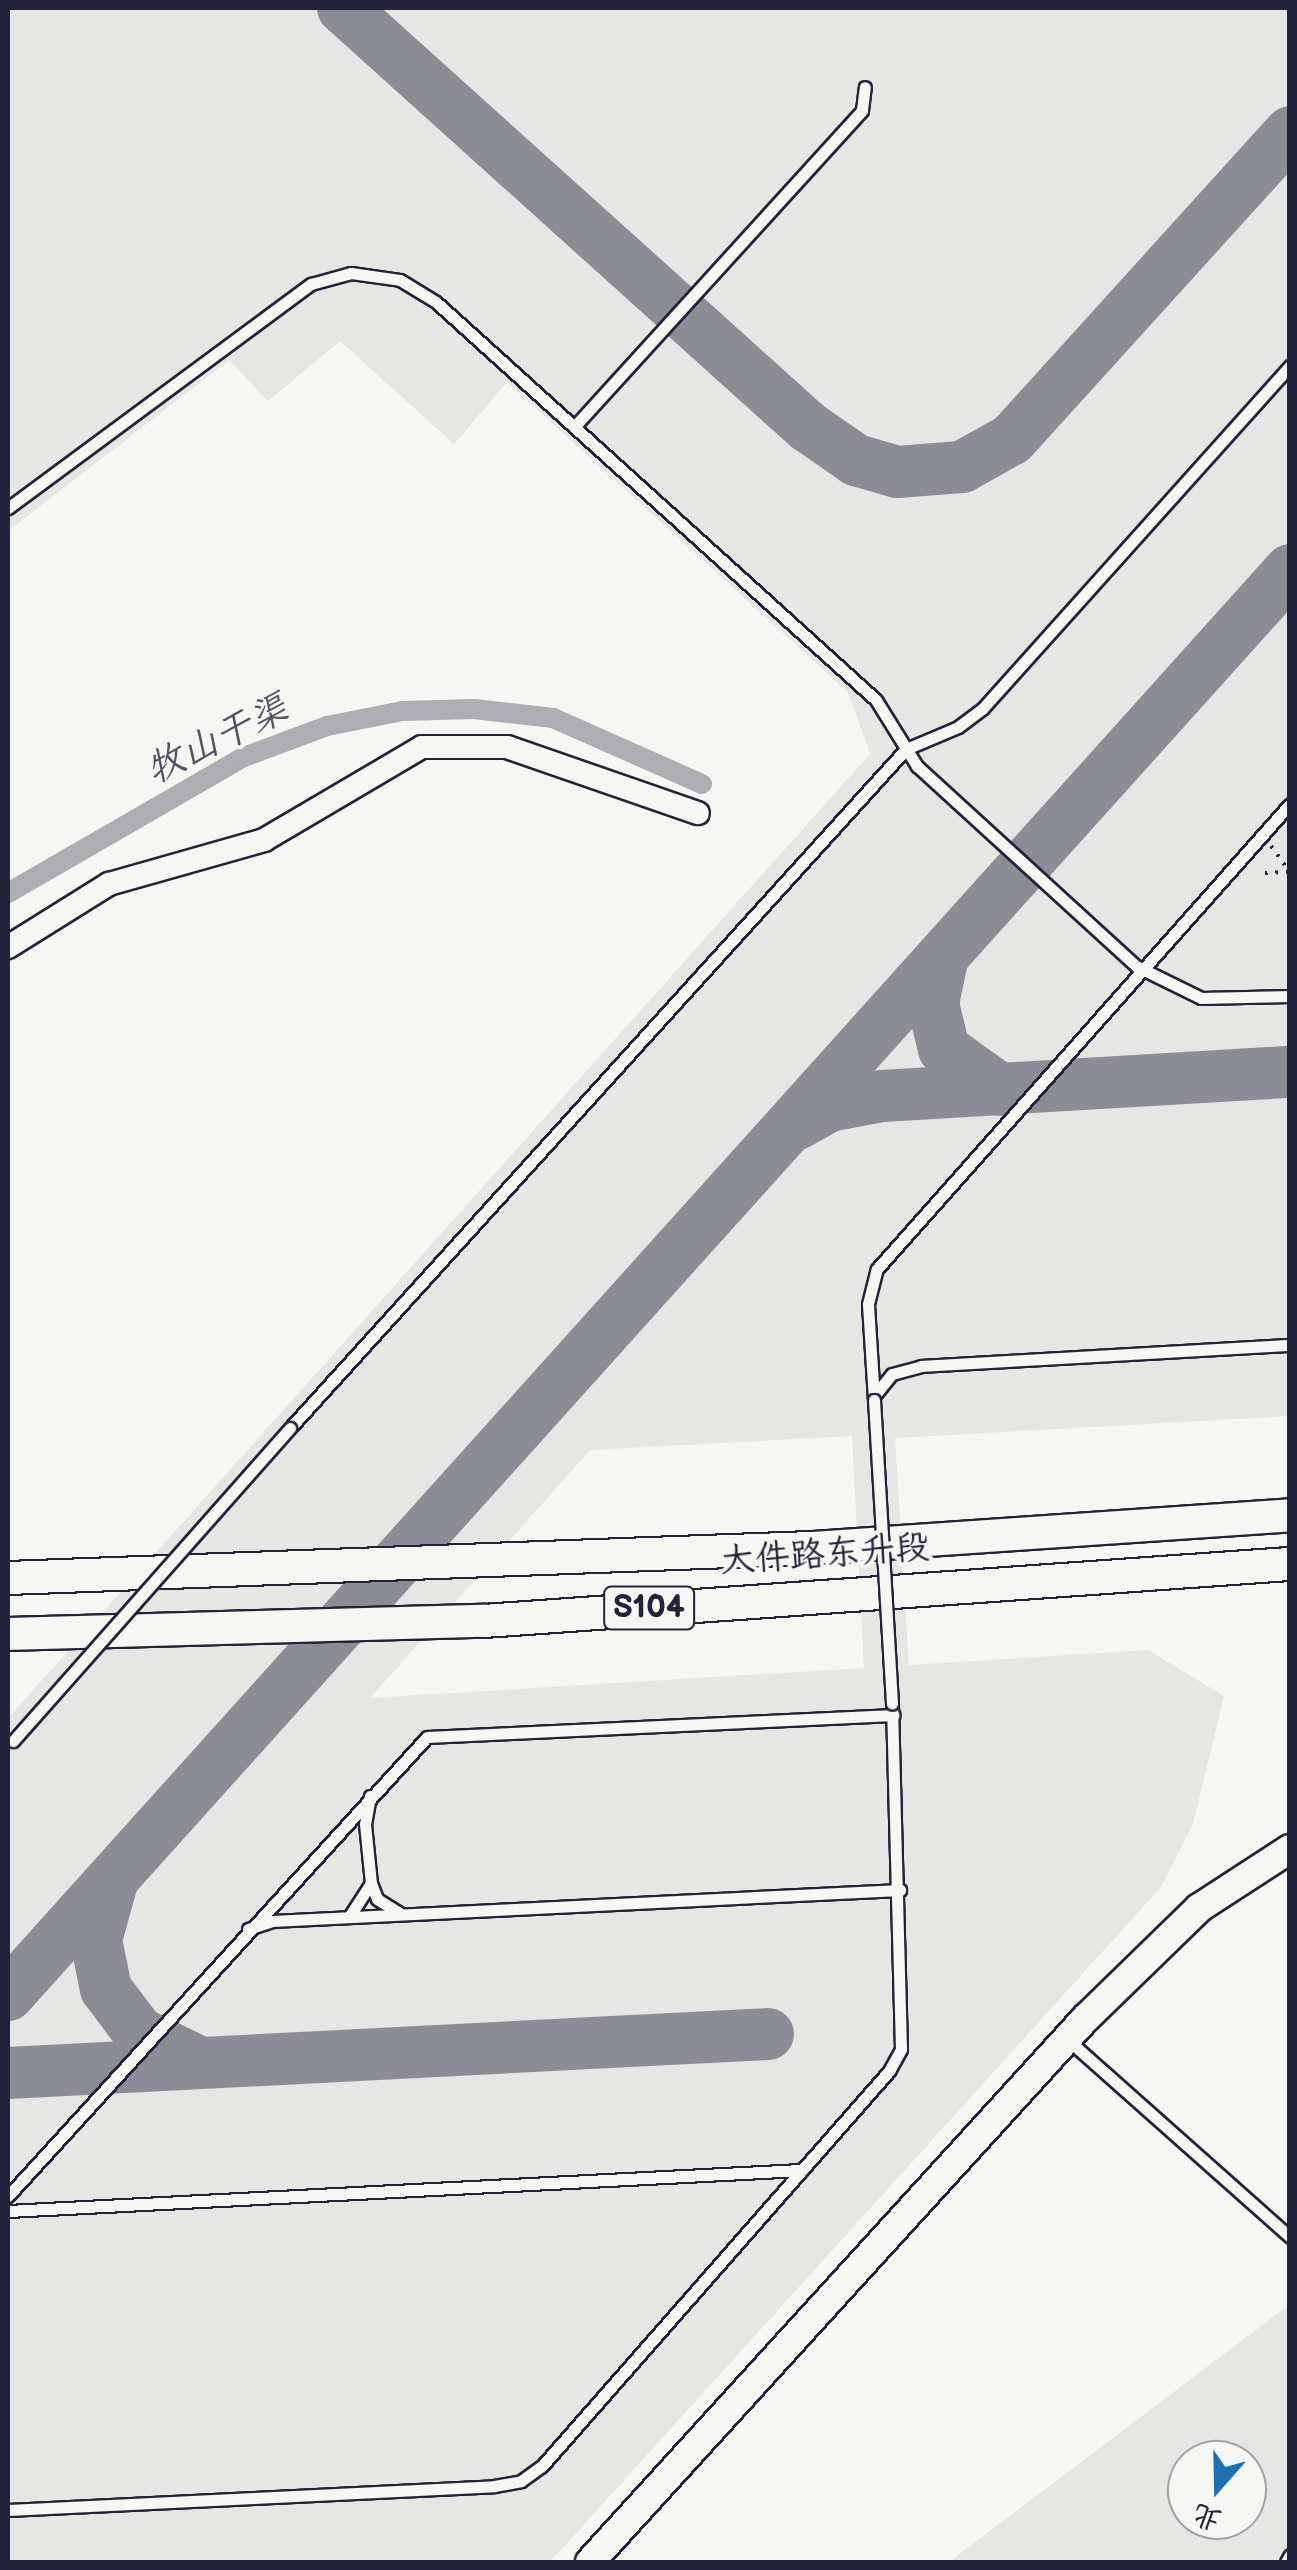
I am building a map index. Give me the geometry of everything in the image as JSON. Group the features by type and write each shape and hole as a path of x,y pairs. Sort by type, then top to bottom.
{"main road":[{"name":"大件路东升段","path":"8,1578 810,1548 1290,1515"},
{"name":"大件路东升段","path":"8,1634 484,1621 1290,1564"}],"street":[{"path":"8,948 110,884 203,863 264,840 422,746 506,747 698,813"},
{"path":"590,2562 1067,2040 1200,1908 1290,1849"}],"lane":[{"path":"574,427 862,110 865,86"},
{"path":"8,508 311,284 351,274 400,280 426,294 876,700 906,749 949,797 1140,969 1217,1001 1290,996"},
{"path":"10,1746 290,1428 906,749 958,727 983,708 1290,366"},
{"path":"8,2510 521,2481 542,2466 802,2170 901,2049 900,1890 892,1709 868,1304 877,1270 1140,969 1289,806"},
{"path":"874,1400 882,1380 921,1366 1290,1345"},
{"path":"8,2196 240,1935 427,1736 892,1709"},
{"path":"371,1792 365,1824 371,1883 376,1899 402,1914"},
{"path":"349,1918 371,1883"},
{"path":"240,1935 272,1922 900,1890"},
{"path":"1067,2040 1290,2237"},
{"path":"8,2212 802,2170"},
{"path":"1286,2562 1290,2555"}],"path":[{"path":"1263,834 1288,872"},
{"path":"1265,873 1288,872"}],"shaded area":[{"path":"8,8 1289,8 1289,1416 895,1438 909,1665 1148,1650 1224,1696 1193,1824 1161,1887 550,2562 8,2562 8,1718 870,754 848,692 507,382 454,444 340,341 268,401 229,360 8,531","holes":["852,1436 864,1668 370,1698 590,1450"]},
{"path":"1289,2305 1289,2562 949,2562"}],"waterway":[{"name":"牧山干渠","path":"8,893 244,757 327,726 403,711 474,709 553,718 702,784"}],"taxiway":[{"path":"343,8 807,426 856,460 897,472 962,467 1012,439 1290,132"},
{"path":"8,1995 1290,570"},
{"path":"942,960 933,1004 944,1049 1001,1090"},
{"path":"797,1124 829,1106 882,1096 1290,1072"},
{"path":"112,1882 96,1940 106,1989 139,2033 197,2061"},
{"path":"8,2073 768,2034"}]}
